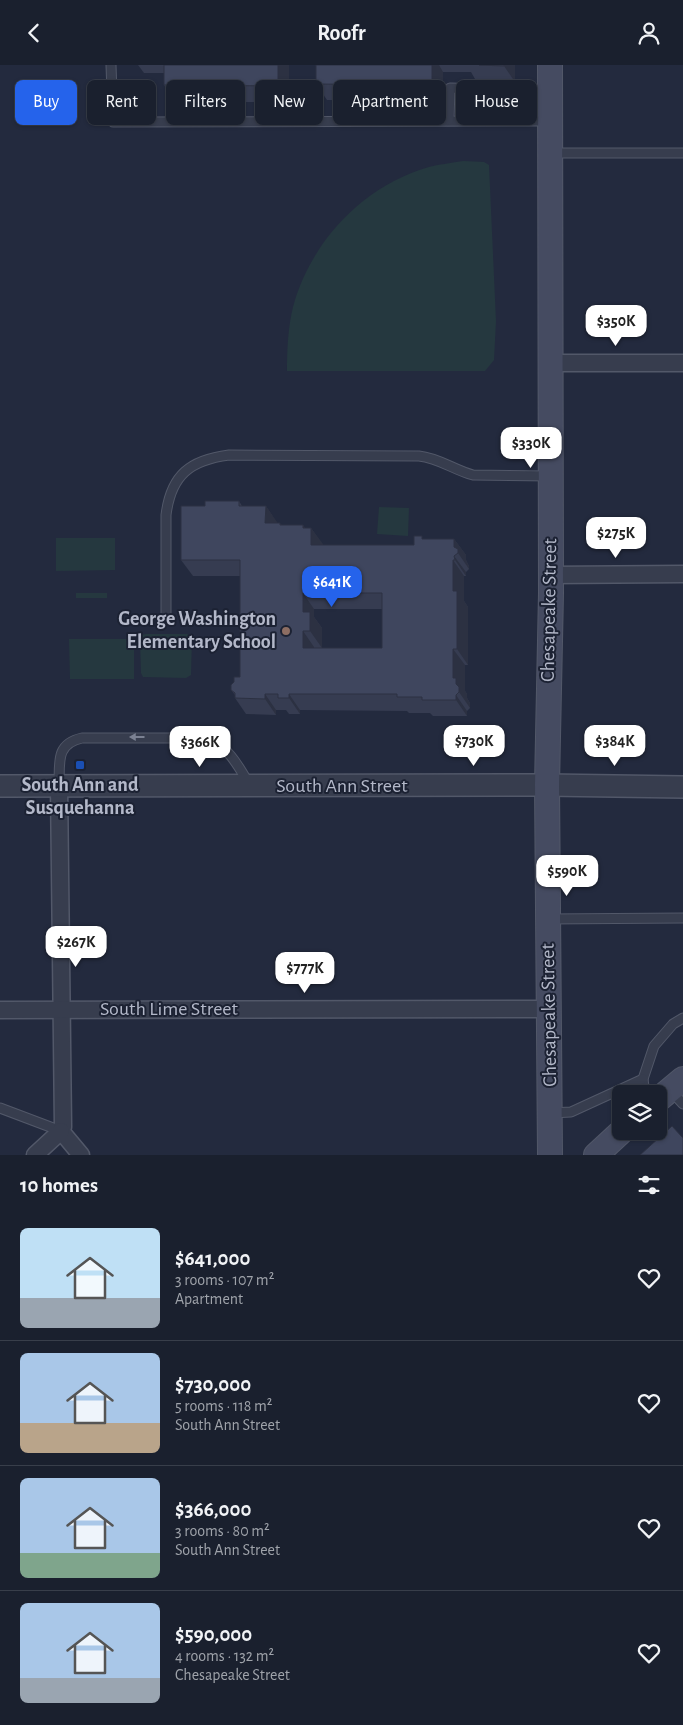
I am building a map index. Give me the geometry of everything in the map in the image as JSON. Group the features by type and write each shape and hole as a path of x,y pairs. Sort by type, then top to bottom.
{"main road":[{"name":"Chesapeake Street","path":"550,65 550,575 547,785 550,1155"},
{"path":"596,1155 612,1140"}],"street":[{"path":"550,363 683,363"},
{"path":"550,575 683,574"},
{"name":"South Ann Street","path":"0,786 547,785 683,787"},
{"path":"35,1155 63,1127 59,786"},
{"name":"South Lime Street","path":"0,1009 549,1009"},
{"path":"61,1131 81,1155"}],"lane":[{"path":"111,65 114,122 551,121"},
{"path":"449,120 450,88 456,88"},
{"path":"550,153 683,153"},
{"path":"166,614 166,515 168,499 174,484 182,473 196,463 211,457 229,455 419,456 431,457 462,472 473,475 550,476"},
{"path":"59,786 62,750 75,739 82,737 195,737 216,741 239,767 250,786"},
{"path":"548,919 683,919"},
{"path":"644,1085 643,1079 654,1046 673,1024 683,1018"},
{"path":"550,1113 571,1112 643,1079"},
{"path":"0,1108 61,1131"}],"shaded area":[{"path":"463,161 484,162 489,165 496,321 494,360 485,371 287,371 290,322 301,283 313,260 343,219 382,188 405,176 429,167"},
{"path":"379,507 409,508 408,536 377,534"},
{"path":"56,538 115,538 115,570 56,571"},
{"path":"76,593 107,593 107,598 76,598"},
{"path":"187,634 192,637 191,675 186,678 143,677 141,673 140,640 142,635"},
{"path":"69,639 134,639 134,679 70,679"}],"building":[{"path":"164,65 278,65 278,80 255,80 255,86 245,86 245,80 166,80 166,85 164,85"},
{"path":"316,65 432,65 432,80 333,80 333,84 323,84 323,80 316,80"},
{"path":"205,501 239,501 239,506 266,506 265,523 303,525 303,528 311,528 311,545 414,545 414,536 422,536 422,539 454,539 454,547 458,549 458,553 454,556 455,560 453,560 453,591 457,591 457,649 453,649 453,678 456,678 456,684 459,687 456,700 422,700 422,697 397,697 397,694 289,694 289,698 278,698 278,694 265,694 265,699 235,698 231,685 234,682 234,677 240,677 240,560 181,560 181,506 205,506","holes":["303,593 382,593 382,648 303,648 303,631 310,631 310,612 303,612"]},
{"path":"672,1126 683,1138 683,1155 640,1155 657,1140 667,1140 667,1131"}],"place":[{"name":"George Washington Elementary School","path":"286,631"},
{"name":"South Ann and Susquehanna","path":"80,765"}]}
